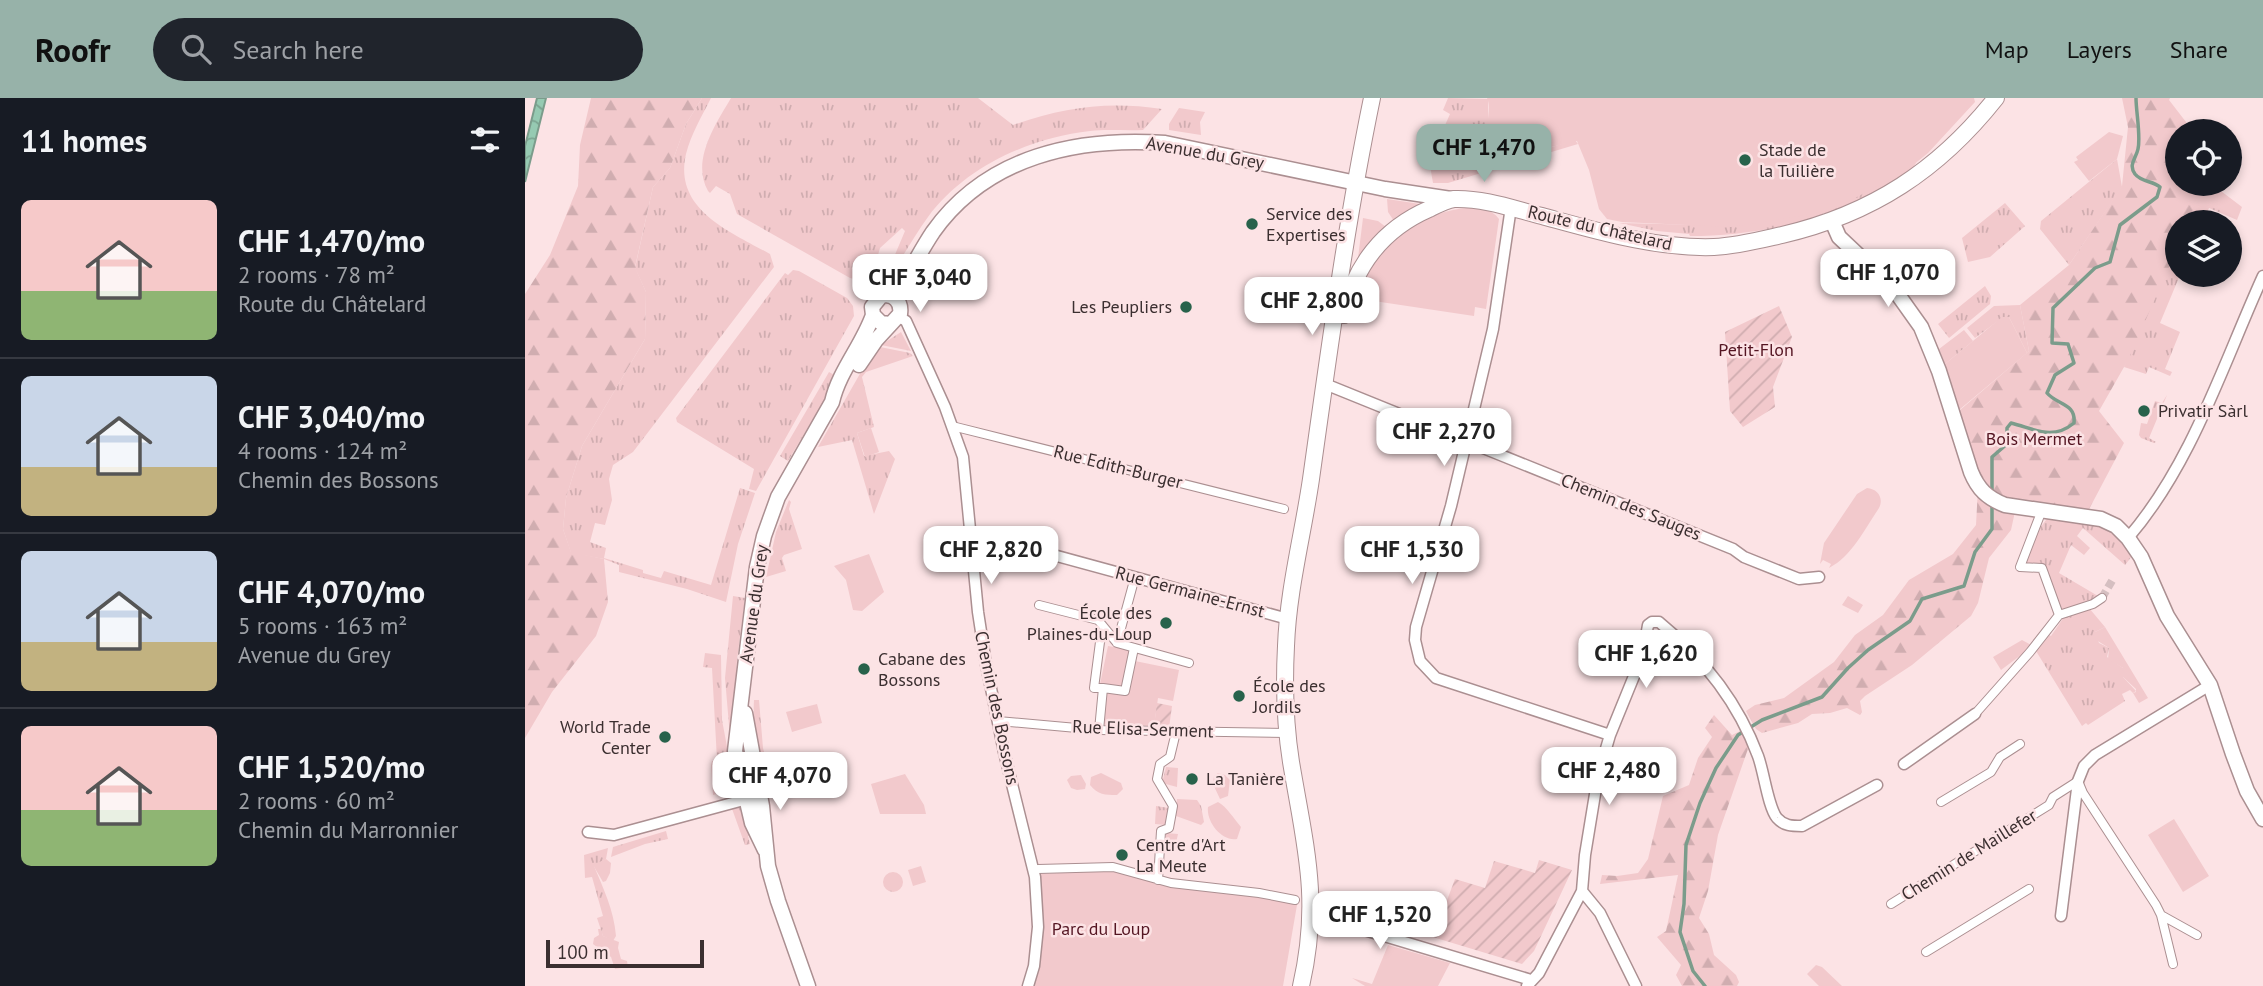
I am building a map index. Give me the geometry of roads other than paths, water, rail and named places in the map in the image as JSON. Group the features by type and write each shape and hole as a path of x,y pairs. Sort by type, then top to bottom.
{"main road":[{"path":"1300,986 1308,950 1311,914 1310,864 1288,733 1285,680 1288,619 1355,183 1372,98"},
{"name":"Route du Châtelard","path":"1451,199 1511,207 1608,233 1685,247 1737,244 1832,221 1879,200 1905,185 1954,146 1996,98"},
{"path":"1325,384 1333,372 1349,292 1367,257 1394,229 1415,215 1451,199"}],"street":[{"name":"Avenue du Grey","path":"894,297 933,232 968,196 1007,170 1060,149 1108,142 1165,144 1355,183 1451,199"},
{"path":"1511,207 1493,328 1451,506 1416,627 1415,640 1420,661 1436,678 1610,735"},
{"path":"1832,221 1839,237 1894,289 1921,327 1939,371 1978,488 2005,505 2101,519 2116,526 2128,538 2141,557 2167,616 2210,685 2232,754 2263,819"},
{"path":"2128,538 2154,508 2181,463 2263,276"},
{"path":"885,295 894,297 901,306 894,321 881,323 873,315 872,307 877,299 885,295"},
{"name":"Avenue du Grey","path":"808,986 778,901 753,797 742,697 746,645 764,536 784,485 832,402 835,388 866,334 873,315"},
{"name":"Avenue du Grey","path":"832,402 843,393 866,353 894,321"},
{"name":"Chemin des Bossons","path":"894,321 906,321 963,457 978,612 998,721 1038,900 1034,966 1028,986"},
{"name":"Chemin des Sauges","path":"1325,384 1733,549 1744,557 1799,579 1819,578"},
{"name":"Rue Edith-Burger","path":"952,426 1284,509"},
{"path":"2042,510 2020,567 2042,568 2059,615"},
{"name":"Rue Germaine-Ernst","path":"969,532 1288,619"},
{"path":"1117,643 1135,577"},
{"path":"1904,764 1975,713 2031,652 2059,615 2093,604 2102,598"},
{"path":"1039,605 1098,620 1117,643 1189,663"},
{"path":"1311,914 1529,983 1539,973 1583,891 1585,855 1598,776 1610,735 1643,654 1648,625 1652,622 1659,622 1696,655 1724,689 1752,741 1768,789 1772,811 1779,821 1790,826 1802,826 1877,785"},
{"path":"1105,629 1100,642 1094,688 1125,691 1134,648"},
{"name":"Chemin de Maillefer","path":"2061,916 2078,781 2084,766 2090,758 2210,685"},
{"path":"1099,730 1104,688"},
{"name":"Rue Elisa-Serment","path":"998,721 1099,730 1288,733"},
{"path":"1158,880 1161,831 1169,828 1173,806 1157,779 1160,764 1170,757 1176,732"},
{"path":"1941,802 1991,772 2000,757 2020,744"},
{"path":"2078,781 2161,915 2173,964"},
{"name":"Chemin de Maillefer","path":"1891,904 2049,805 2053,797 2078,781"},
{"path":"588,832 614,835 753,797"},
{"path":"1038,869 1113,867 1158,880 1259,892 1295,900"},
{"path":"1926,952 2029,888"},
{"path":"1583,891 1600,913 1636,986"},
{"path":"2161,915 2197,935"}],"water":[{"path":"537,98 546,98 525,182 525,146"}],"waterway":[{"path":"1992,492 1992,457 2007,444 2007,428 2011,423 2043,432 2058,431 2074,423 2074,416 2069,408 2047,393 2055,375 2074,363 2068,344 2052,343 2053,308 2095,268 2110,262 2120,225 2157,197 2160,187 2138,177 2132,167 2139,144 2136,98"},
{"path":"1705,986 1693,971 1680,932 1686,845 1700,803 1716,768 1738,735 1762,720 1822,697 1868,650 1910,621 1922,599 1964,586 1975,552 1992,529 1992,503"}],"tunnel":[{"path":"2102,598 2113,579"}],"place":[{"name":"Stade de la Tuilière","path":"1745,160"},
{"name":"Service des Expertises","path":"1252,224"},
{"name":"Les Peupliers","path":"1186,307"},
{"name":"Privatir Sàrl","path":"2144,411"},
{"name":"École des Plaines-du-Loup","path":"1166,623"},
{"name":"Cabane des Bossons","path":"864,669"},
{"name":"École des Jordils","path":"1239,696"},
{"name":"World Trade Center","path":"665,737"},
{"name":"La Tanière","path":"1192,779"},
{"name":"Centre d'Art La Meute","path":"1122,855"}],"park label":[{"name":"Petit-Flon","path":"1756,350"},
{"name":"Bois Mermet","path":"2034,439"},
{"name":"Parc du Loup","path":"1101,929"}]}
